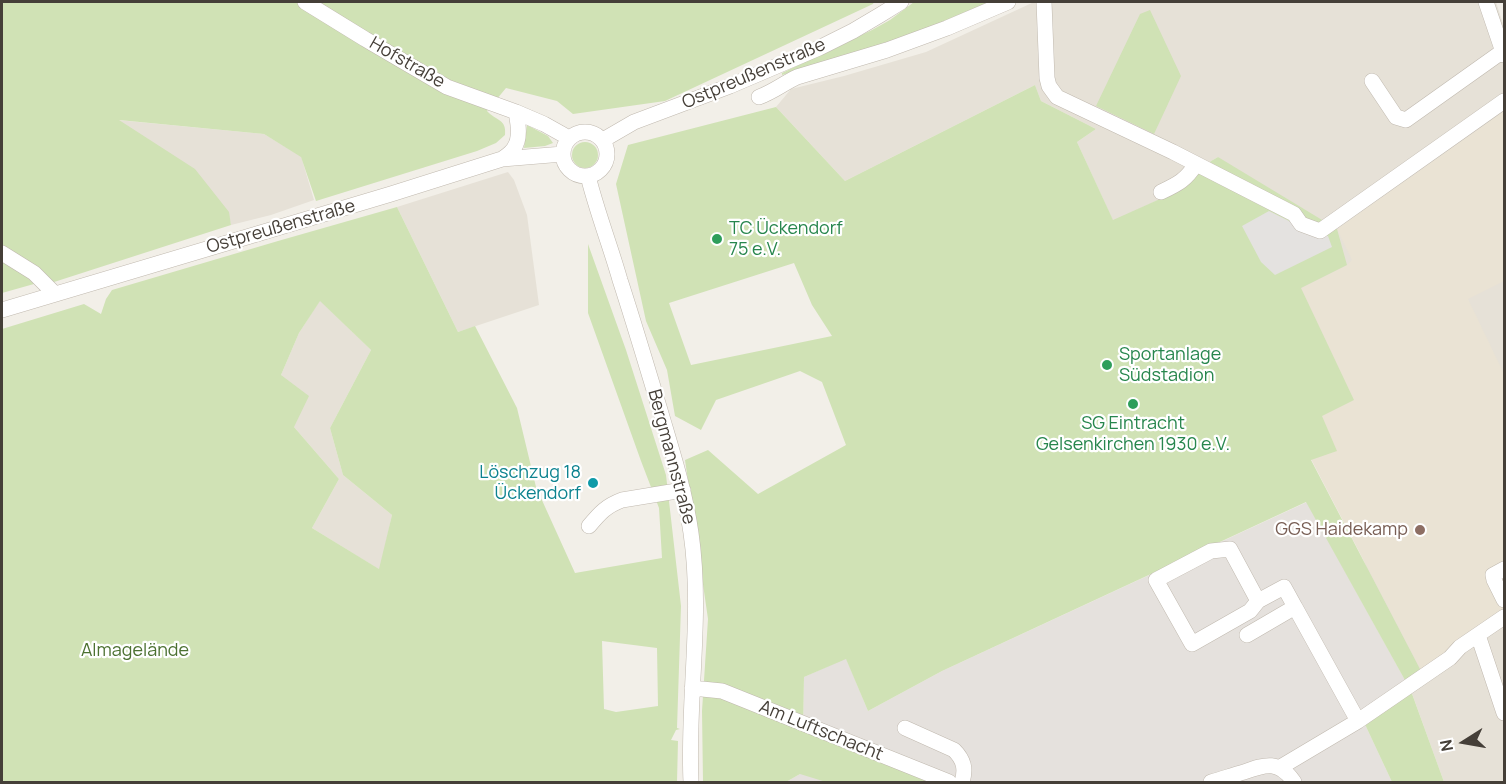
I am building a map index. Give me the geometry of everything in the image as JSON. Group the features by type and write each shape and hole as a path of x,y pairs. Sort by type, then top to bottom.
{"street":[{"name":"Hofstraße","path":"305,2 447,87 516,112 569,138"},
{"name":"Ostpreußenstraße","path":"603,140 634,122 730,86 819,48 853,31 901,2"},
{"name":"Ostpreußenstraße","path":"759,97 771,93 789,80 894,48 1008,2"},
{"path":"1044,2 1047,78 1057,97 1196,164 1294,214 1301,224 1320,231 1504,101"},
{"path":"1372,81 1396,117 1406,120 1504,53 1486,2"},
{"path":"502,159 514,148 519,127 516,112"},
{"path":"583,132 590,132 603,140 608,153 605,166 595,174 580,176 568,168 563,154 569,138 583,132"},
{"name":"Ostpreußenstraße","path":"2,310 380,198 502,159 563,154"},
{"path":"1161,192 1189,176 1196,164"},
{"name":"Bergmannstraße","path":"588,176 683,490 691,535 696,597 690,753 691,783"},
{"path":"2,253 34,273 54,293"},
{"path":"589,526 604,509 614,503 683,490"},
{"path":"1258,601 1230,549 1211,551 1156,580 1192,644 1250,611 1258,601 1284,587 1358,721"},
{"path":"1504,569 1493,575 1504,600"},
{"path":"1247,635 1295,607"},
{"path":"1280,768 1358,721 1450,658 1460,647 1504,617"},
{"path":"1478,635 1504,713"},
{"name":"Am Luftschacht","path":"692,687 722,691 949,783"},
{"path":"905,728 954,750 965,770 962,783"},
{"path":"1212,783 1264,765 1280,768 1289,775 1294,783"}],"shaded area":[{"path":"1034,2 1496,2 1504,27 1504,782 1444,782 1218,157 1180,190 1113,221 1077,142 1096,129 1041,101 1035,85 845,181 776,107 791,89 926,52"},
{"path":"1504,111 1504,281 1468,299 1504,374 1504,612 1421,671 1311,459 1321,416 1301,288 1347,265 1352,260 1337,229"},
{"path":"117,120 264,134 301,156 314,200 271,215 231,225 228,212"},
{"path":"508,172 514,180 527,215 539,305 458,332 397,207"},
{"path":"1269,211 1301,227 1328,236 1332,247 1275,275 1261,262 1242,226"},
{"path":"320,300 371,350 330,428 343,475 392,515 380,570 312,528 339,479 294,427 281,375 299,333"},
{"path":"1307,502 1411,691 1362,718 1392,782 786,782 800,774 804,677 846,658 868,711 942,671"}],"green space":[{"path":"2,2 874,2 665,101 573,114 557,101 506,88 487,111 504,126 505,135 496,143 316,201 301,157 264,134 119,120 195,169 229,212 231,225 51,283 2,253"},
{"path":"914,2 989,2 896,40 782,75 872,30"},
{"path":"1150,10 1181,76 1154,134 1096,106 1140,14"},
{"path":"1035,85 1041,101 1096,129 1077,142 1113,220 1180,190 1218,157 1337,229 1347,265 1301,288 1354,400 1322,416 1337,451 1311,460 1421,671 1411,691 1306,502 942,671 868,711 846,659 804,677 803,731 931,782 826,782 800,774 786,782 703,782 702,711 708,619 685,460 708,450 758,494 846,445 822,382 800,371 716,400 701,430 675,416 667,370 646,321 616,184 628,145 776,107 845,181","holes":["794,263 812,305 832,336 691,365 669,303"]},
{"path":"527,125 548,136 553,143 524,148"},
{"path":"585,142 594,146 598,155 594,164 585,168 576,164 572,155 576,146"},
{"name":"Almagelände","path":"397,207 458,332 475,326 517,408 536,487 575,573 662,558 659,508 588,313 588,244 626,350 666,475 681,606 677,728 680,729 676,730 671,740 678,741 677,782 2,782 2,329 84,304 101,314 112,290","holes":["320,301 371,350 330,428 343,475 392,515 379,569 312,528 339,479 294,427 309,396 281,375 299,333","602,641 657,648 658,706 616,712 604,709"]},
{"path":"2,258 41,282 2,293"},
{"path":"1411,691 1444,782 1392,782 1362,718"}],"place":[{"name":"TC Ückendorf 75 e.V.","path":"717,239"},
{"name":"Sportanlage Südstadion","path":"1107,365"},
{"name":"SG Eintracht Gelsenkirchen 1930 e.V.","path":"1133,404"},
{"name":"Löschzug 18 Ückendorf","path":"593,483"},
{"name":"GGS Haidekamp","path":"1420,530"}]}
